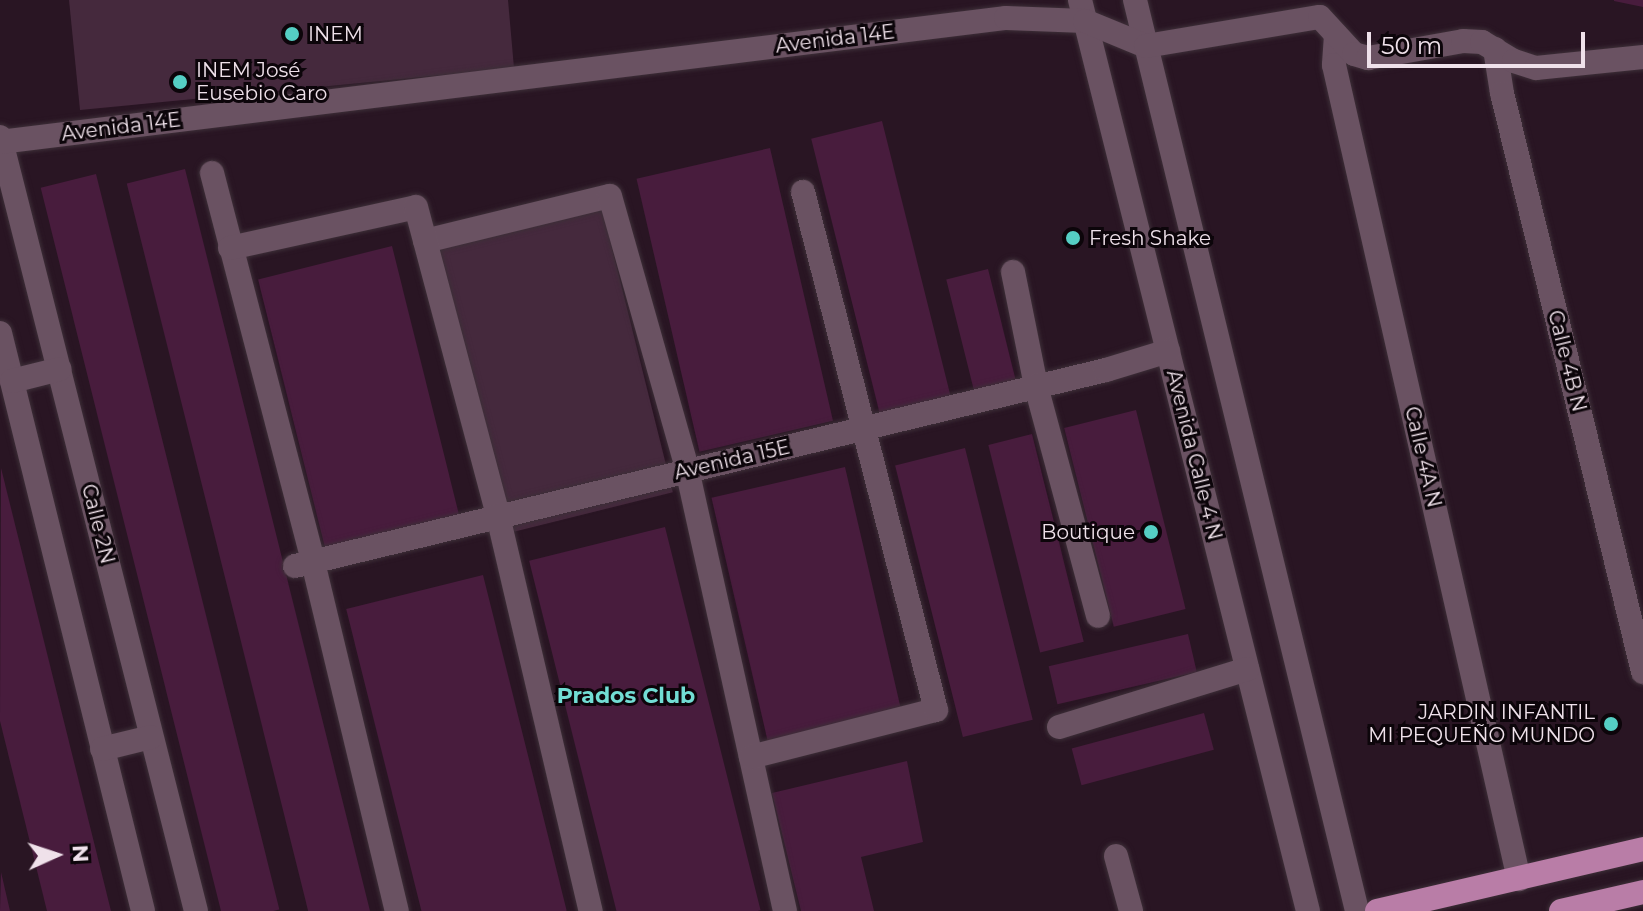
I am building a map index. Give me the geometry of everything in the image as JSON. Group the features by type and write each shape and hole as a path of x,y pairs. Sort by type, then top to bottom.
{"main road":[{"path":"1377,911 1643,849"},
{"path":"1561,911 1606,906 1643,892"}],"street":[{"path":"1135,0 1357,911"},
{"name":"Avenida 14E","path":"0,140 1082,10 1146,46"},
{"name":"Avenida Calle 4 N","path":"1082,10 1308,911"},
{"path":"1146,46 1320,17 1354,54 1368,58 1463,41 1482,42 1514,61 1536,68 1643,57"},
{"name":"Calle 4A N","path":"1332,29 1334,65 1519,879"},
{"name":"Calle 4B N","path":"1495,49 1502,93 1643,672"},
{"name":"Calle 2N","path":"0,140 196,911"},
{"path":"212,173 304,564 397,911"},
{"path":"751,757 936,710 803,192"},
{"path":"425,241 610,196 687,469 785,911"},
{"path":"230,248 416,207 498,516 591,911"},
{"path":"1013,272 1036,386 1098,616"},
{"path":"0,333 143,911"},
{"name":"Avenida 15E","path":"304,564 614,491 687,469 791,447 1168,351"},
{"path":"12,381 60,369"},
{"path":"1059,727 1247,669"},
{"path":"102,749 151,737"},
{"path":"1116,856 1131,911"}],"shaded area":[{"name":"INEM","path":"69,0 508,0 514,68 80,110"},
{"path":"601,204 673,492 509,533 437,245"}],"building":[{"path":"1614,0 1643,0 1643,7 1614,1"},
{"path":"882,121 951,399 880,416 811,139"},
{"path":"770,148 833,421 699,452 637,179"},
{"path":"185,169 370,911 308,911 127,184"},
{"path":"96,174 279,909 221,911 41,188"},
{"path":"392,246 459,516 325,549 258,279"},
{"path":"988,269 1016,381 974,391 946,279"},
{"path":"1136,410 1186,609 1114,627 1064,428"},
{"path":"1032,434 1084,642 1040,653 988,445"},
{"path":"965,448 1033,720 963,737 895,465"},
{"path":"845,467 901,710 768,740 712,498"},
{"path":"1,468 111,911 47,911 0,721"},
{"path":"665,527 761,910 616,911 529,561"},
{"path":"483,575 567,911 421,911 346,609"},
{"path":"1188,634 1197,672 1057,704 1049,666"},
{"path":"1204,713 1214,750 1082,785 1072,748"},
{"path":"907,761 923,842 861,857 874,911 801,911 772,793"},
{"path":"1,872 10,911 0,911"}],"place":[{"name":"INEM","path":"292,34"},
{"name":"INEM José Eusebio Caro","path":"180,82"},
{"name":"Fresh Shake","path":"1073,238"},
{"name":"Boutique","path":"1151,532"},
{"name":"JARDIN INFANTIL MI PEQUEÑO MUNDO","path":"1611,724"}],"district":[{"name":"Prados Club","path":"626,696"}]}
